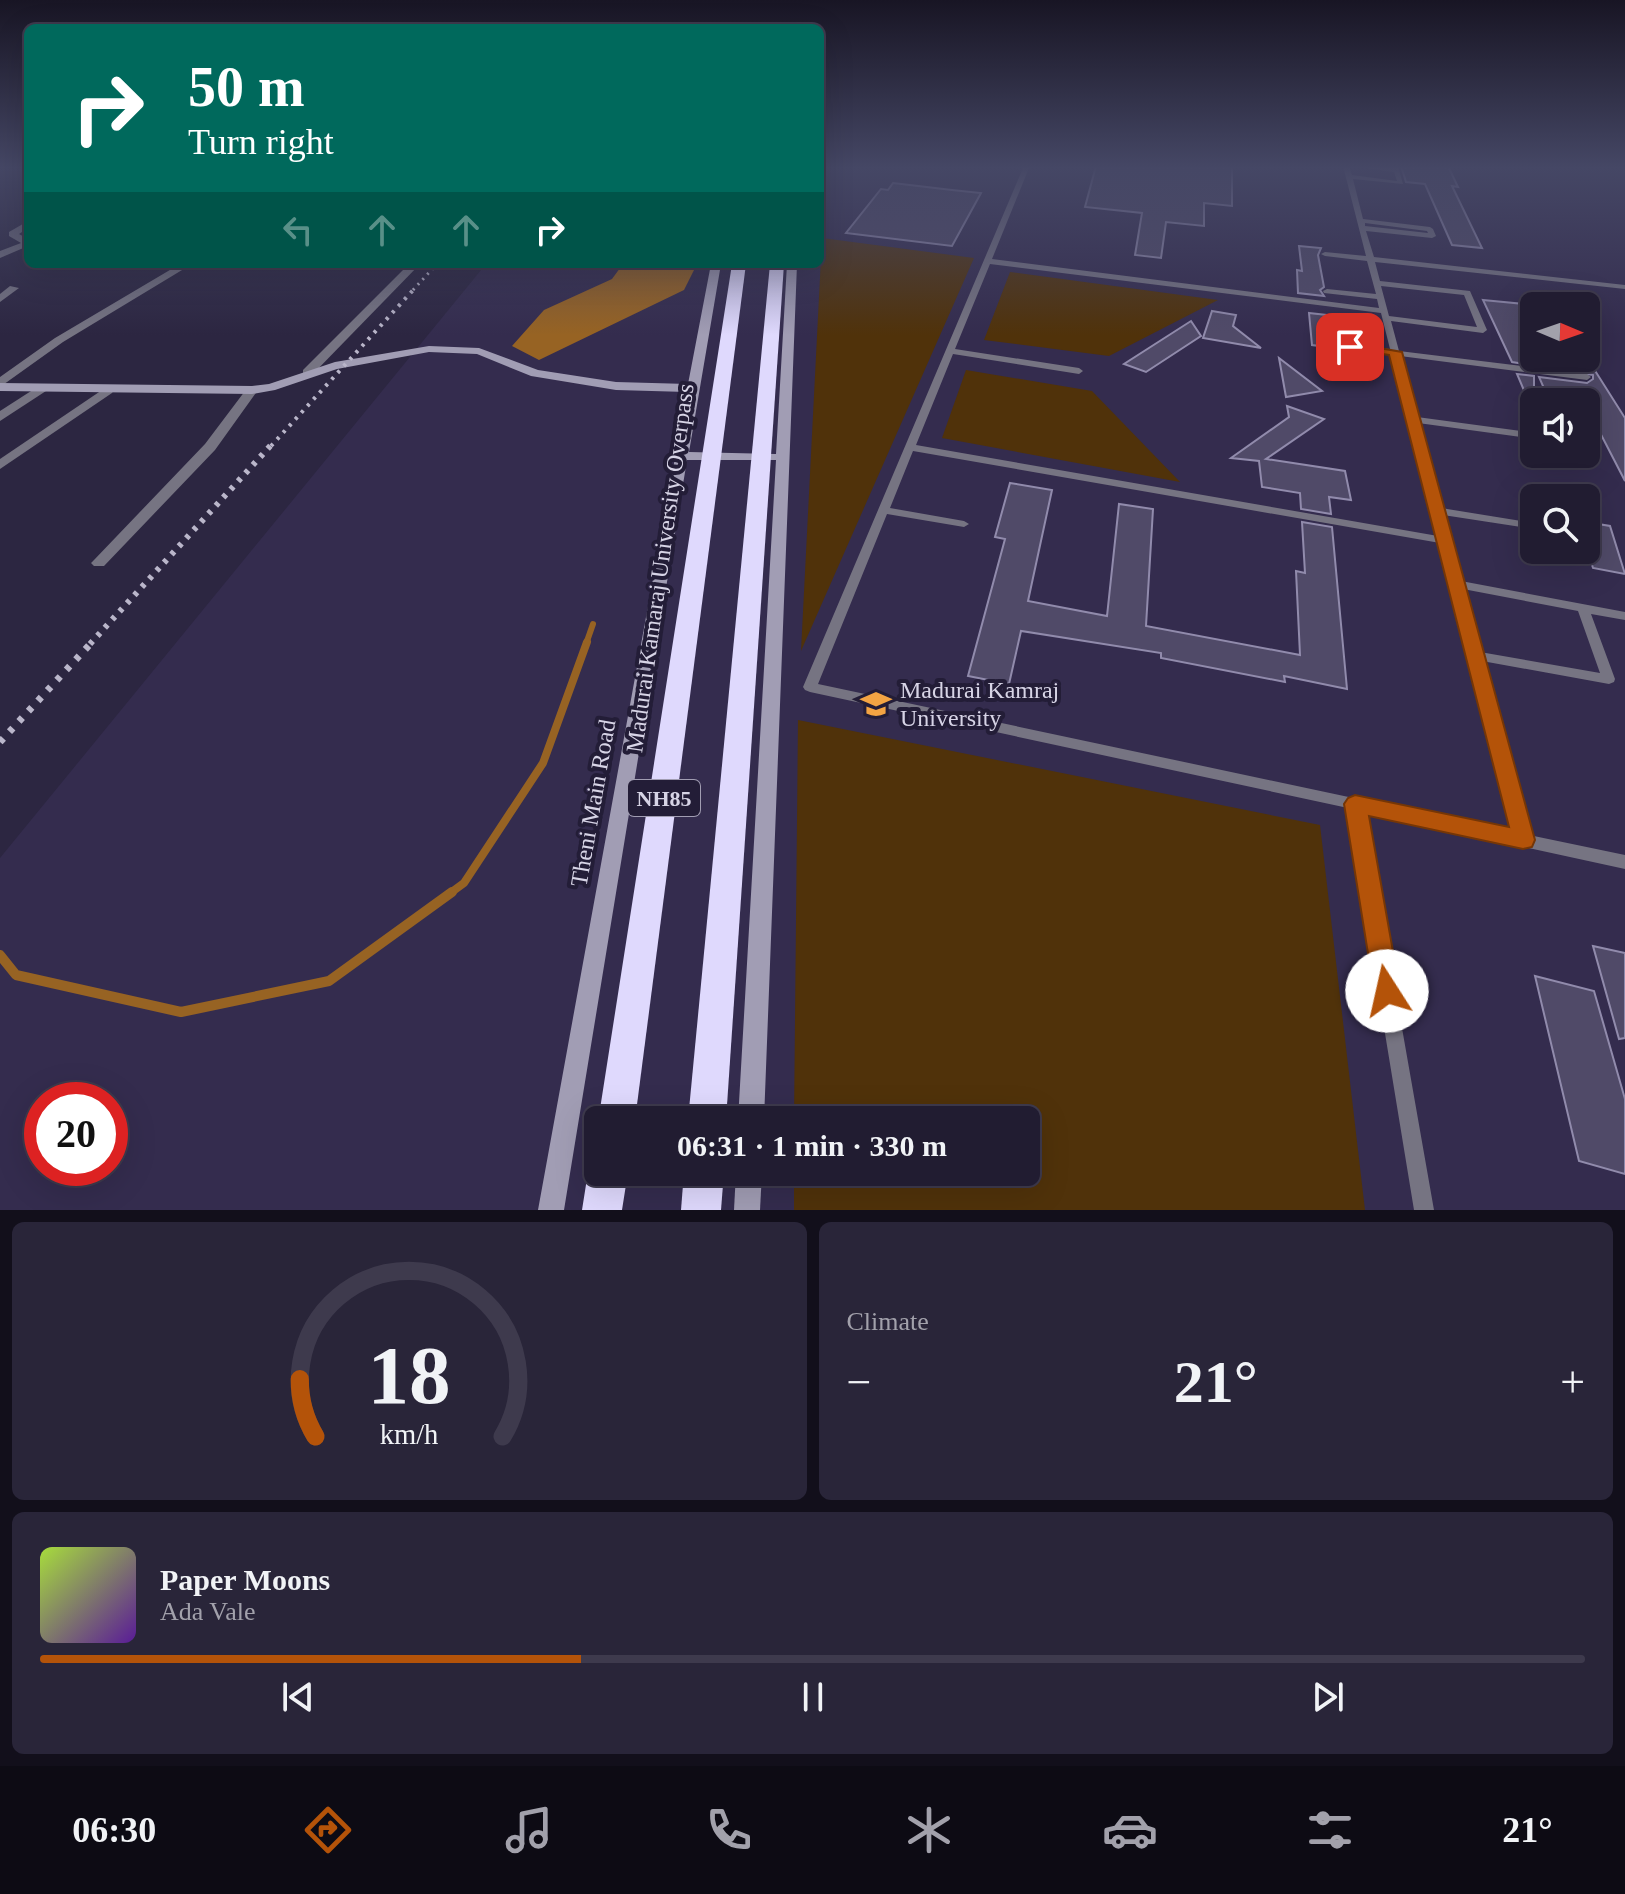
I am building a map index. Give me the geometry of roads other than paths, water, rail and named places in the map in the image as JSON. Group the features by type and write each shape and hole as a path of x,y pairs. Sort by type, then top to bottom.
{"highway":[{"name":"Madurai Kamaraj University Overpass","path":"618,1106 738,268"},
{"name":"NH85","path":"708,1106 760,435 777,268"},
{"path":"602,1210 606,1186"},
{"path":"701,1210 703,1186"}],"street":[{"path":"24,226 12,234 24,241"},
{"path":"0,255 24,245"},
{"path":"0,385 59,340 180,268"},
{"path":"307,373 411,268"},
{"name":"Theni Main Road","path":"551,1210 660,593 680,456 715,268"},
{"path":"752,1106 792,268"},
{"path":"0,299 14,288"},
{"path":"0,385 108,390 252,390 271,387 307,373 429,349 479,351 535,373 616,386 692,388"},
{"path":"0,417 42,388"},
{"path":"0,465 108,390"},
{"path":"99,563 210,447 252,390"},
{"path":"680,456 782,457"},
{"path":"747,1210 748,1186"}],"lane":[{"path":"1001,222 810,687 1625,862"},
{"path":"1362,224 1430,229 1432,236 1362,224"},
{"path":"1362,224 1523,840"},
{"path":"1325,254 1625,287"},
{"path":"987,261 1483,330 1467,293 1377,283"},
{"path":"1327,291 1381,297"},
{"path":"1350,347 1587,377"},
{"path":"950,351 1079,371"},
{"path":"1413,419 1520,434"},
{"path":"910,447 1445,541"},
{"path":"883,510 964,524"},
{"path":"1437,511 1520,524"},
{"path":"1456,584 1625,616"},
{"path":"1474,655 1609,679 1583,608"},
{"path":"1355,804 1424,1210"}],"waterway":[{"path":"586,644 593,624"},
{"path":"449,894 464,883 543,763 587,642"},
{"path":"0,955 16,975 181,1012 329,981 452,892"}],"railway":[{"path":"413,290 433,268"},
{"path":"271,446 415,288"},
{"path":"90,644 272,444"},
{"path":"0,742 92,642"}],"place":[{"name":"Madurai Kamraj University","path":"876,704"}]}
